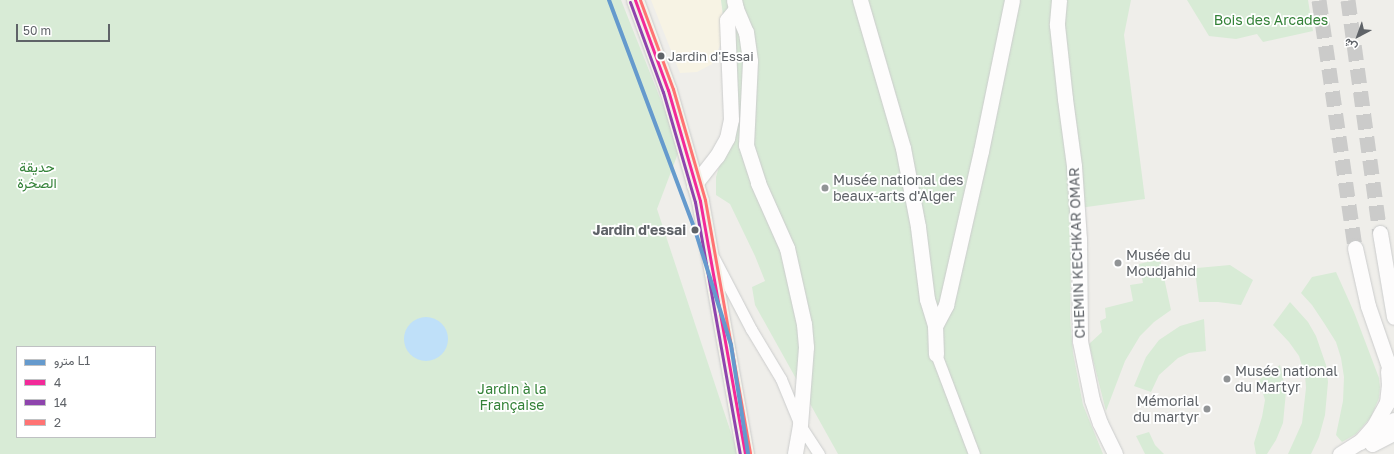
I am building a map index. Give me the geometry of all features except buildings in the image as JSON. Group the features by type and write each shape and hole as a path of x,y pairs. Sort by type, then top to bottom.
{"main road":[{"path":"635,0 668,90 694,185 700,201 709,248 721,329 745,454"}],"street":[{"path":"860,0 903,148 918,227 927,299 935,326 936,354 974,454"},
{"path":"935,326 946,305 981,151 1012,0"},
{"name":"CHEMIN KECHKAR OMAR","path":"1059,0 1057,25 1074,166 1079,239 1080,341 1092,400 1100,423 1115,454"},
{"path":"694,185 718,156 727,138 731,119 727,20 735,5"},
{"path":"735,5 746,32 750,61 746,145 758,183 787,248 804,324 806,348 800,425 795,454"},
{"path":"1380,233 1394,317"},
{"path":"709,248 751,329 781,379 800,425 818,454"},
{"path":"1355,248 1368,306 1394,381"},
{"path":"1357,448 1374,426 1387,403 1389,385 1386,360"},
{"path":"1357,448 1394,420"},
{"path":"1340,454 1394,433"},
{"path":"1357,448 1394,445"}],"shaded area":[{"path":"651,0 721,0 724,36 712,64 697,72 680,73"}],"green space":[{"path":"0,0 621,0 680,148 657,209 738,454 0,454"},
{"path":"721,0 1131,0 1124,35 1145,199 1072,209 1070,317 1073,353 1083,405 1103,454 838,454 755,305 752,287 765,281 755,256 730,204 716,195 716,177 736,108"},
{"name":"Bois des Arcades","path":"1187,0 1308,0 1313,31 1263,42 1257,34 1236,39 1209,36"},
{"path":"1160,259 1171,310 1154,322 1140,336 1125,361 1106,411 1089,344 1102,332 1100,321 1106,318 1105,308 1133,301 1130,285 1143,283 1139,264"},
{"path":"1230,265 1253,280 1241,305 1218,302 1199,302 1195,271 1197,268"},
{"path":"1336,272 1354,312 1379,378 1380,387 1379,398 1371,417 1356,434 1342,442 1336,435 1343,401 1344,377 1341,358 1336,342 1312,305 1301,293 1312,277"},
{"path":"1290,302 1308,322 1316,336 1326,365 1328,382 1325,415 1319,437 1311,454 1288,454 1302,423 1306,388 1305,375 1299,356 1289,342 1273,325"},
{"path":"1204,319 1206,351 1189,353 1178,358 1159,375 1151,392 1134,386 1146,357 1159,340 1180,326"},
{"path":"1280,365 1286,392 1283,423 1276,440 1267,454 1256,454 1254,443 1262,417 1265,400 1259,380"},
{"path":"1149,432 1155,445 1164,454 1145,454 1136,436"}],"water":[{"path":"422,317 430,317 442,323 448,335 448,343 442,355 430,361 422,361 410,355 404,343 404,335 410,323"}],"tunnel":[{"path":"1319,0 1355,248"},
{"path":"1348,0 1380,233"}],"metro line":[{"name":"L1","path":"609,0 695,230 731,345 748,454"}],"transit line":[{"name":"4","path":"635,0 668,90 700,201 745,454"},
{"name":"2","path":"640,0 673,89 705,200 750,453"},
{"name":"14","path":"630,2 663,92 695,202 740,454"}],"place":[{"name":"Jardin d'Essai","path":"661,56"},
{"name":"Musée national des beaux-arts d'Alger","path":"825,188"},
{"name":"Jardin d'essai","path":"695,230"},
{"name":"Musée du Moudjahid","path":"1118,263"},
{"name":"Musée national du Martyr","path":"1227,379"},
{"name":"Mémorial du martyr","path":"1207,409"}],"park label":[{"name":"حديقة الصخرة","path":"37,176"},
{"name":"Jardin à la Française","path":"512,398"}]}
